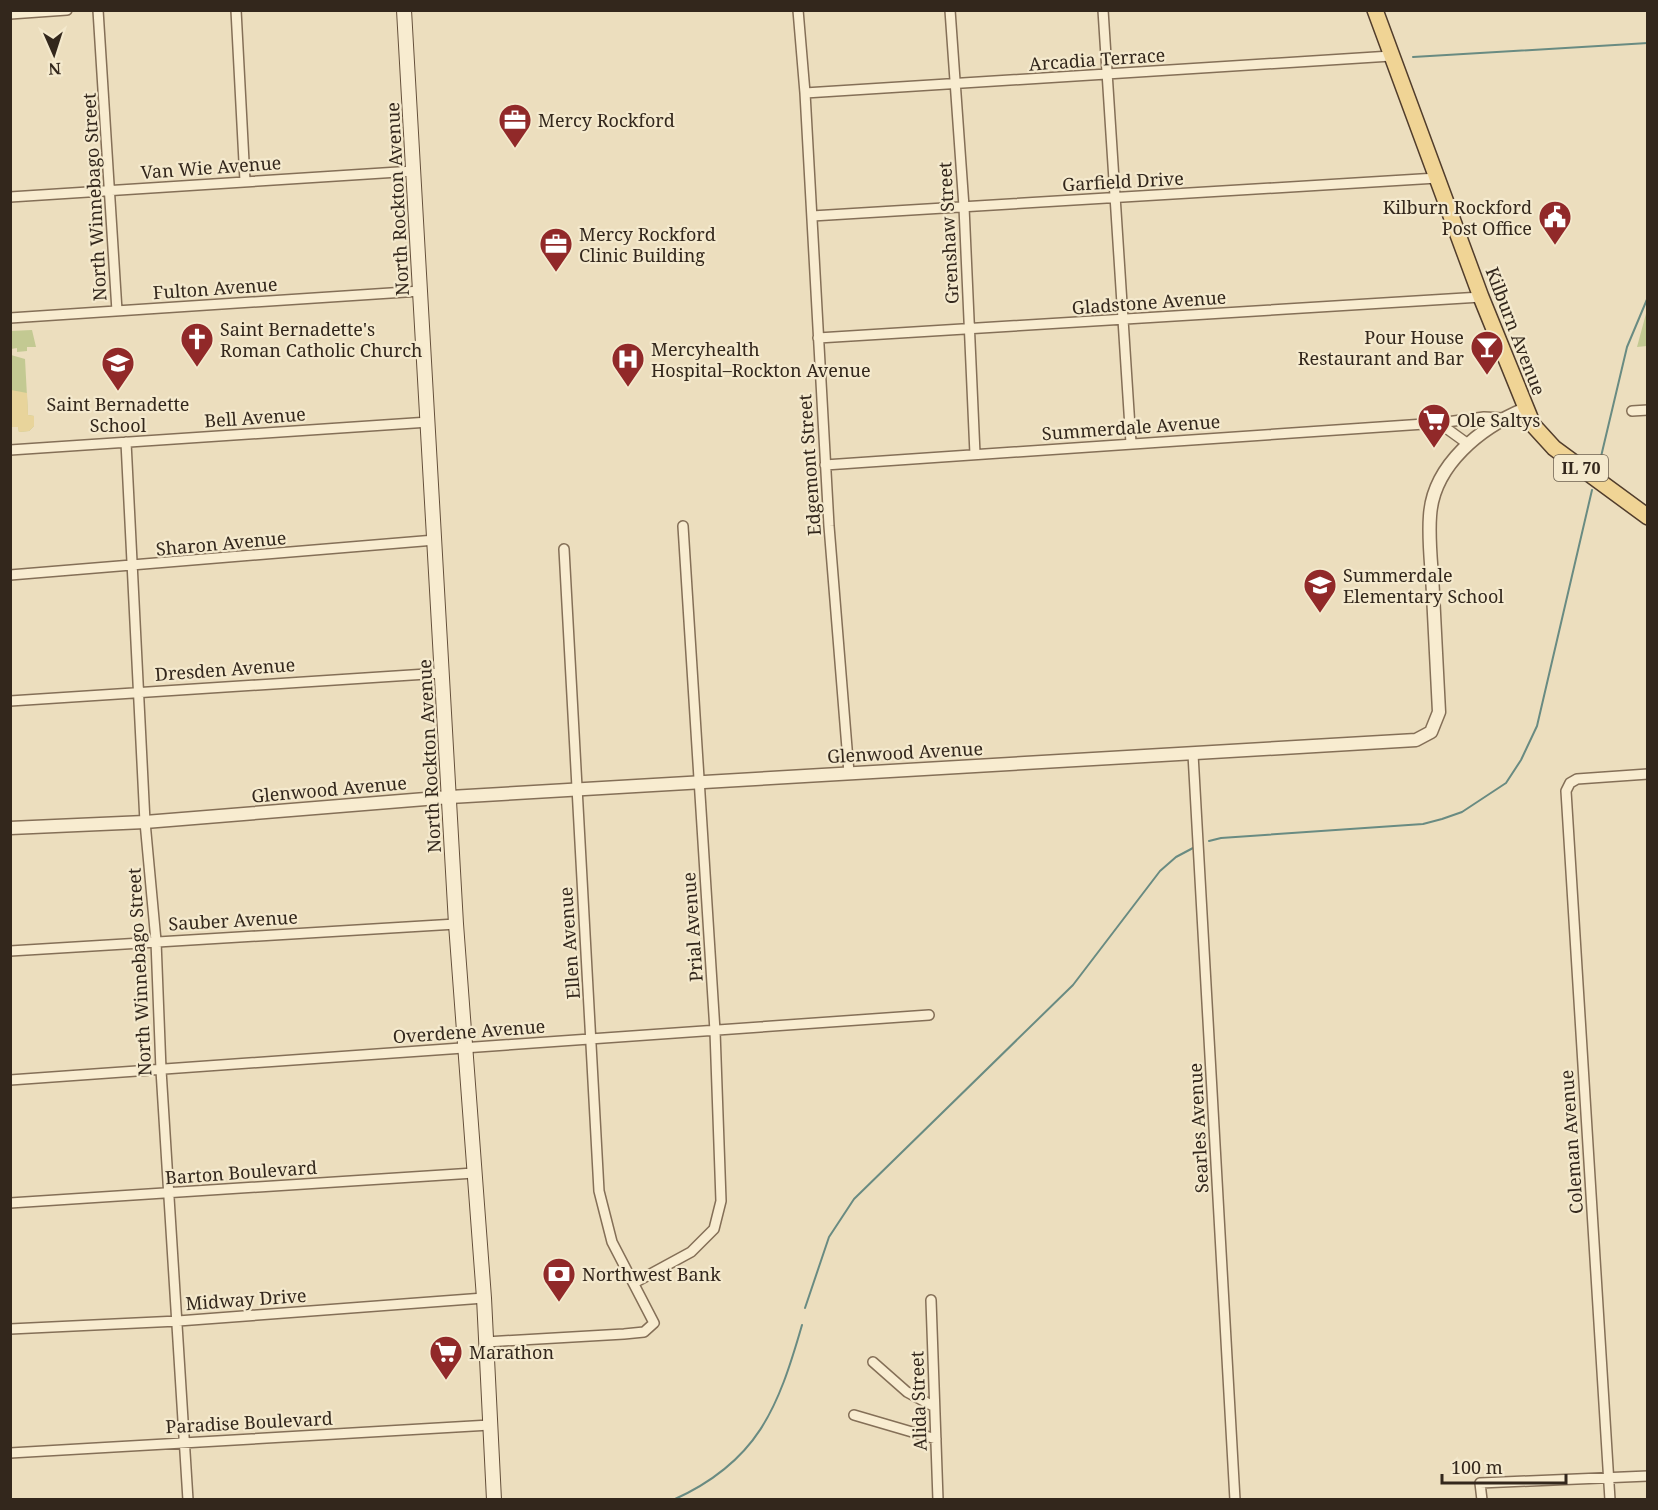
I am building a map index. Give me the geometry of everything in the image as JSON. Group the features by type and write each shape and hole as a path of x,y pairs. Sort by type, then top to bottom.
{"main road":[{"name":"North Rockton Avenue","path":"404,10 456,924 484,1298 494,1500"},
{"name":"Kilburn Avenue","path":"1375,10 1481,297 1533,425 1554,448 1647,517"}],"street":[{"path":"10,14 67,10"},
{"name":"North Winnebago Street","path":"98,10 117,310"},
{"path":"236,10 245,181"},
{"name":"Edgemont Street","path":"798,10 805,93 825,465 849,773"},
{"name":"Grenshaw Street","path":"950,10 964,207 975,454"},
{"path":"1103,10 1131,443"},
{"name":"Arcadia Terrace","path":"805,93 1391,56"},
{"name":"Van Wie Avenue","path":"10,197 414,171"},
{"name":"Garfield Drive","path":"812,216 1437,178"},
{"name":"Fulton Avenue","path":"10,318 421,291"},
{"name":"Gladstone Avenue","path":"819,338 1481,297"},
{"name":"Glenwood Avenue","path":"10,828 145,822 450,797 1406,741 1424,737 1431,732 1439,712 1430,515 1432,502 1445,472 1468,444 1503,418 1525,409"},
{"path":"1632,411 1647,410"},
{"name":"Summerdale Avenue","path":"825,465 1439,423 1484,417 1503,418"},
{"name":"Bell Avenue","path":"10,450 429,422"},
{"path":"1439,423 1468,444"},
{"name":"North Winnebago Street","path":"126,442 145,822 156,941 161,1070 188,1500"},
{"name":"Prial Avenue","path":"634,1283 691,1252 714,1229 721,1201 715,1031 683,526"},
{"name":"Sharon Avenue","path":"10,575 133,567 435,540"},
{"name":"Ellen Avenue","path":"486,1342 644,1332 654,1323 612,1242 599,1191 564,549"},
{"name":"Dresden Avenue","path":"10,700 442,673"},
{"name":"Searles Avenue","path":"1193,754 1235,1500"},
{"name":"Coleman Avenue","path":"1610,1500 1566,796 1570,783 1583,778 1647,774"},
{"name":"Sauber Avenue","path":"10,951 456,924"},
{"name":"Overdene Avenue","path":"10,1080 929,1015"},
{"name":"Barton Boulevard","path":"10,1203 474,1173"},
{"name":"Midway Drive","path":"10,1329 178,1321 484,1298"},
{"name":"Alida Street","path":"931,1300 938,1500"},
{"path":"873,1362 907,1392 933,1406"},
{"path":"854,1415 936,1439"},
{"name":"Paradise Boulevard","path":"10,1453 490,1425"},
{"path":"1482,1500 1480,1483 1647,1476"}],"green space":[{"path":"1647,310 1647,346 1637,347"},
{"path":"32,330 36,347 27,347 27,351 17,352 17,348 11,349 11,331"},
{"path":"11,355 25,359 28,415 34,416 34,426 29,431 19,432 18,427 11,427"}],"sand":[{"path":"11,390 27,393 28,415 34,416 34,426 29,431 19,432 18,427 11,427"}],"waterway":[{"path":"1413,57 1648,43"},
{"path":"1599,465 1627,347 1648,297"},
{"path":"1209,841 1221,838 1423,824 1462,812 1506,783 1521,760 1537,726 1592,490"},
{"path":"805,1308 829,1237 854,1199 1073,985 1160,871 1176,857 1193,848"},
{"path":"673,1500 702,1485 726,1468 745,1450 773,1407 784,1382 802,1325"}],"place":[{"name":"Mercy Rockford","path":"515,149"},
{"name":"Kilburn Rockford Post Office","path":"1555,246"},
{"name":"Mercy Rockford Clinic Building","path":"556,273"},
{"name":"Saint Bernadette's Roman Catholic Church","path":"197,368"},
{"name":"Pour House Restaurant and Bar","path":"1487,376"},
{"name":"Mercyhealth Hospital–Rockton Avenue","path":"628,388"},
{"name":"Saint Bernadette School","path":"118,392"},
{"name":"Ole Saltys","path":"1434,449"},
{"name":"Summerdale Elementary School","path":"1320,614"},
{"name":"Northwest Bank","path":"559,1303"},
{"name":"Marathon","path":"446,1381"}]}
